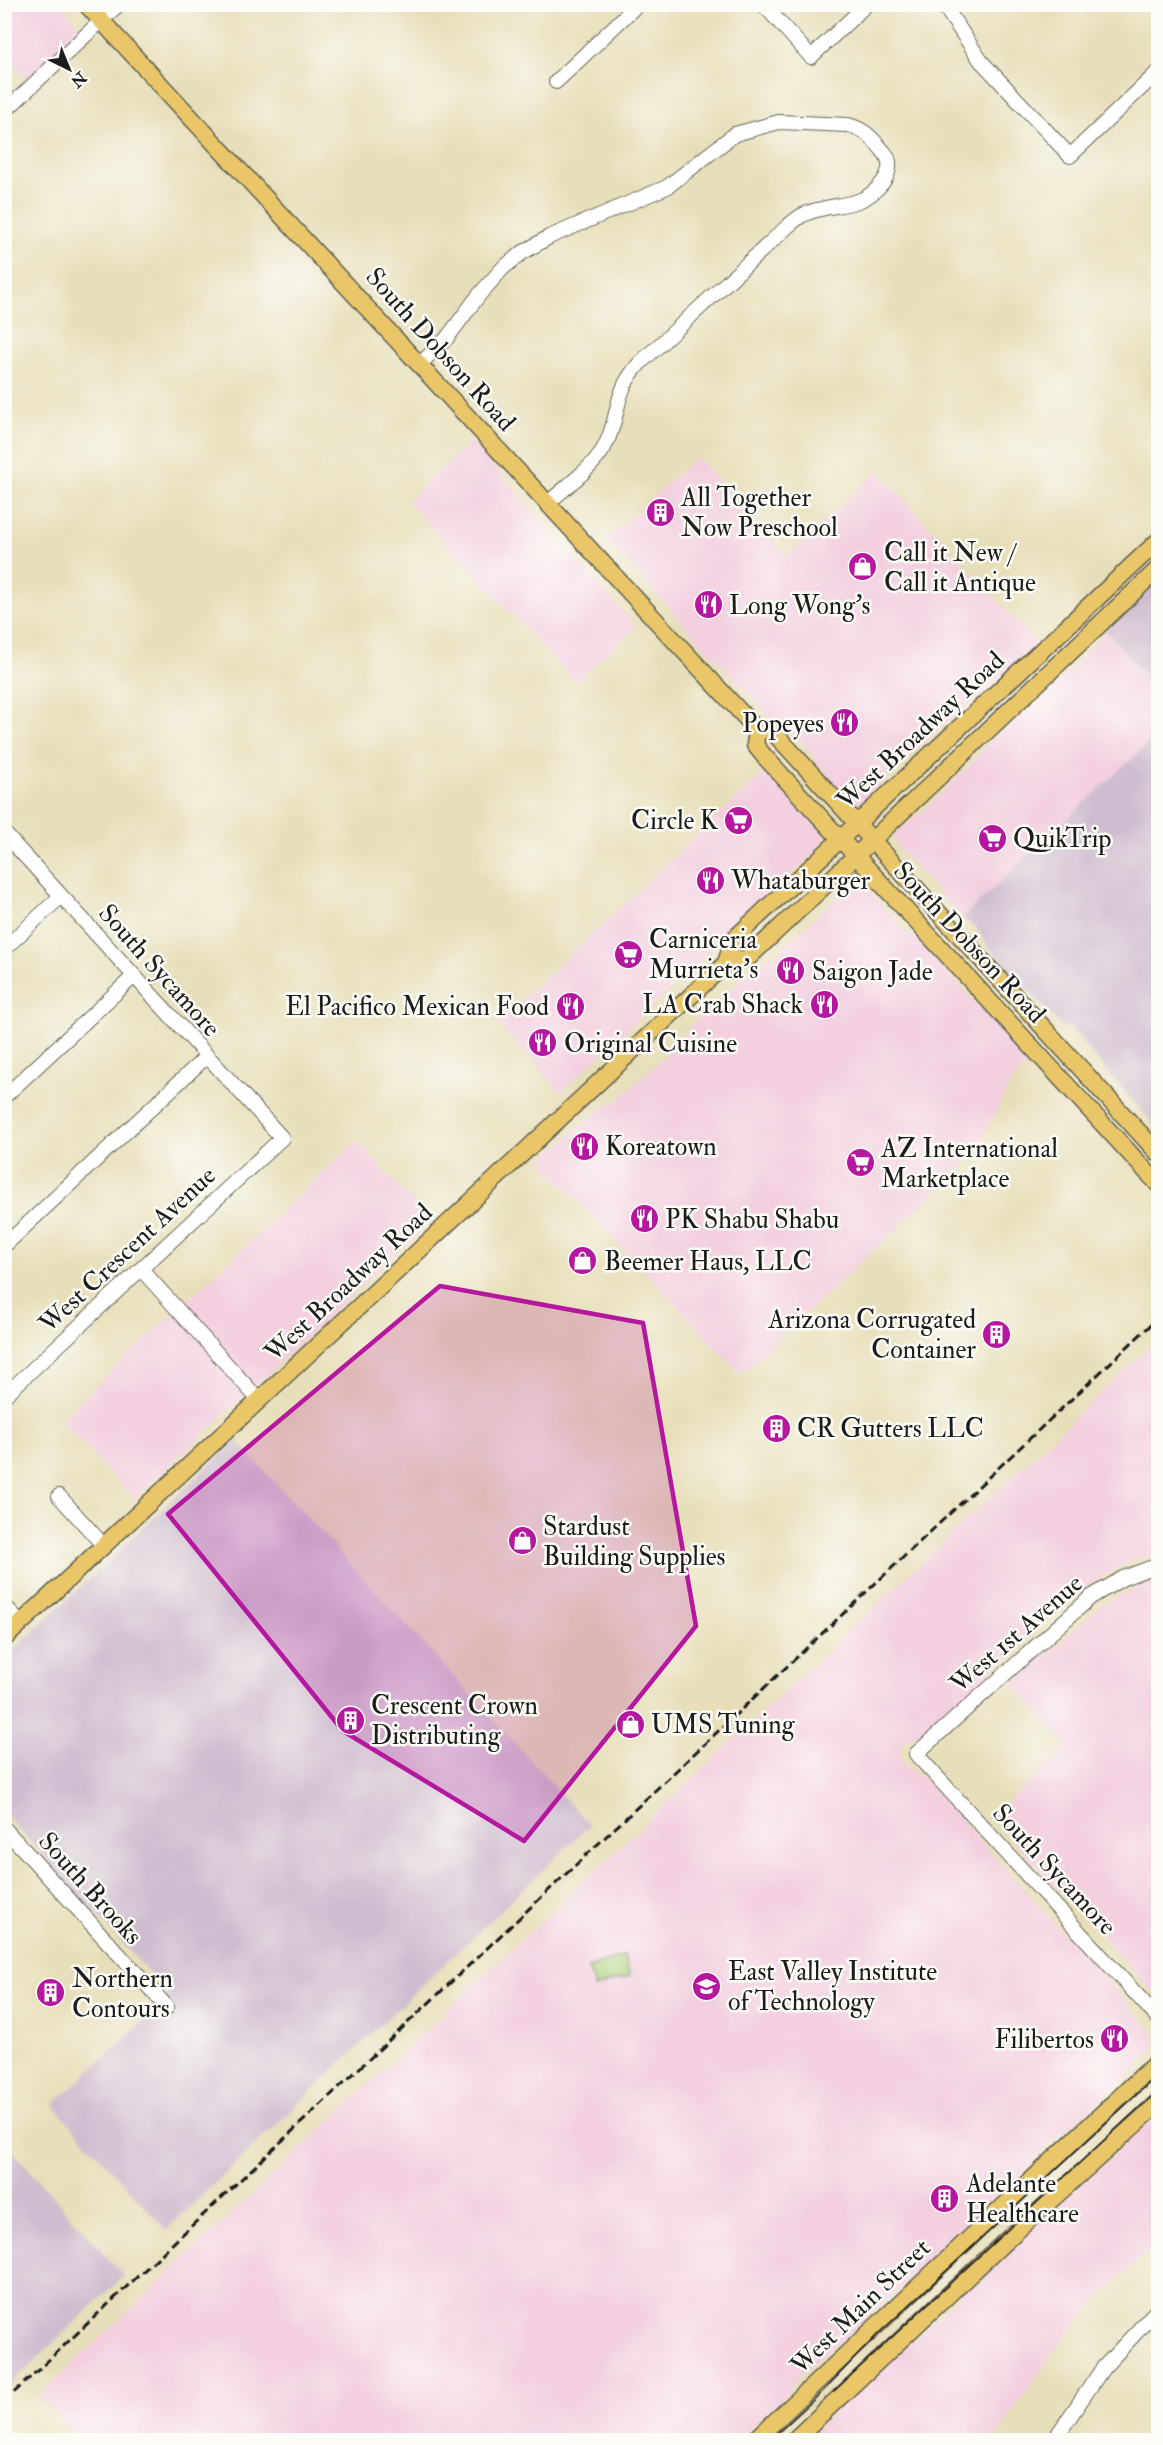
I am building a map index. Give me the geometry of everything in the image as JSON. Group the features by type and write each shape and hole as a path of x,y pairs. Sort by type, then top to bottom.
{"main road":[{"name":"South Dobson Road","path":"86,4 757,730 771,730 1158,1153"},
{"name":"West Broadway Road","path":"4,1639 726,963 733,940 1158,541"},
{"name":"West Broadway Road","path":"726,963 748,958 874,841 1158,569"},
{"name":"South Dobson Road","path":"757,730 755,745 1158,1184"},
{"name":"West Main Street","path":"755,2440 1158,2061"},
{"name":"West Main Street","path":"794,2440 1011,2236 1158,2104"}],"street":[{"path":"4,112 119,4"},
{"path":"556,82 638,4"},
{"path":"763,4 811,57 867,4"},
{"path":"943,4 981,61 1070,156 1158,72"},
{"path":"420,364 447,338 479,295 503,268 522,253 549,237 668,187 735,134 771,123 824,124 858,128 869,135 889,158 891,166 888,176 867,196 858,201 803,214 658,347 629,375 621,390 610,434 599,456 547,504"},
{"name":"South Sycamore","path":"4,833 282,1138"},
{"path":"4,949 61,896"},
{"path":"4,1097 134,976"},
{"path":"4,1246 207,1056"},
{"name":"West Crescent Avenue","path":"4,1396 282,1138"},
{"path":"141,1269 259,1400"},
{"path":"60,1496 104,1546"},
{"name":"West 1st Avenue","path":"916,1754 1091,1597 1123,1578 1158,1565"},
{"path":"4,1605 21,1623"},
{"name":"South Sycamore","path":"916,1754 1158,2018"},
{"name":"South Brooks","path":"4,1828 167,2007"},
{"path":"1054,2440 1103,2368 1158,2309"}],"highlighted area":[{"path":"440,1286 643,1323 696,1626 524,1841 343,1731 168,1514"}],"shaded area":[{"path":"19,5 61,5 80,27 78,35 29,81 5,54 5,18"},
{"path":"471,441 636,627 575,682 407,501"},
{"path":"696,457 787,556 878,471 1037,644 964,712 943,724 865,799 857,803 847,800 801,741 783,731 606,540"},
{"path":"1158,581 1158,688 1105,630"},
{"path":"1105,630 1158,688 1158,734 962,918 900,850 893,837 968,767 984,747 1031,701 1053,687 1082,658"},
{"path":"1158,734 1158,1129 1084,1045 1083,1041 1068,1026 1063,1028 987,945 976,928 962,918"},
{"path":"767,770 823,832 825,840 822,846 561,1092 497,1023"},
{"path":"854,881 863,881 870,887 872,894 909,935 914,936 1027,1059 1027,1064 1010,1084 976,1150 967,1162 741,1374 545,1165 546,1157 596,1112 616,1102 674,1047 691,1025 756,966 776,954"},
{"path":"357,1141 430,1221 134,1499 60,1420"},
{"name":"East Valley Institute of Technology","path":"1158,1339 1158,1553 1130,1562 1070,1598 923,1734 911,1736 899,1746 903,1766 921,1776 1156,2035 1156,2047 1129,2076 1042,2151 1030,2166 848,2337 825,2353 797,2378 786,2395 738,2440 79,2440 39,2396"},
{"path":"236,1440 590,1825 166,2230 53,2105 170,1996 5,1814 5,1658"},
{"path":"1158,1579 1158,1997 991,1817 1069,1746 1013,1684 1104,1603"},
{"path":"1158,2113 1158,2241 1103,2294 1055,2349 994,2440 804,2440"},
{"path":"5,2142 124,2276 4,2389"}],"green space":[{"path":"624,1956 630,1976 594,1988 588,1968"}],"tram line":[{"path":"770,2440 823,2391 878,2334 1158,2075"},
{"path":"833,2392 1158,2090"}],"railway":[{"path":"4,2402 1158,1318"}],"place":[{"name":"All Together Now Preschool","path":"660,512"},
{"name":"Call it New / Call it Antique","path":"863,567"},
{"name":"Long Wong's","path":"708,605"},
{"name":"Popeyes","path":"845,723"},
{"name":"Circle K","path":"739,820"},
{"name":"QuikTrip","path":"992,838"},
{"name":"Whataburger","path":"710,880"},
{"name":"Carniceria Murrieta's","path":"628,954"},
{"name":"Saigon Jade","path":"791,971"},
{"name":"LA Crab Shack","path":"824,1004"},
{"name":"El Pacifico Mexican Food","path":"570,1006"},
{"name":"Original Cuisine","path":"543,1043"},
{"name":"Koreatown","path":"584,1146"},
{"name":"AZ International Marketplace","path":"860,1163"},
{"name":"PK Shabu Shabu","path":"644,1219"},
{"name":"Beemer Haus, LLC","path":"583,1261"},
{"name":"Arizona Corrugated Container","path":"997,1334"},
{"name":"CR Gutters LLC","path":"776,1428"},
{"name":"Stardust Building Supplies","path":"522,1541"},
{"name":"Crescent Crown Distributing","path":"350,1720"},
{"name":"UMS Tuning","path":"630,1724"},
{"name":"East Valley Institute of Technology","path":"707,1986"},
{"name":"Northern Contours","path":"51,1993"},
{"name":"Filibertos","path":"1115,2039"},
{"name":"Adelante Healthcare","path":"945,2198"}]}
